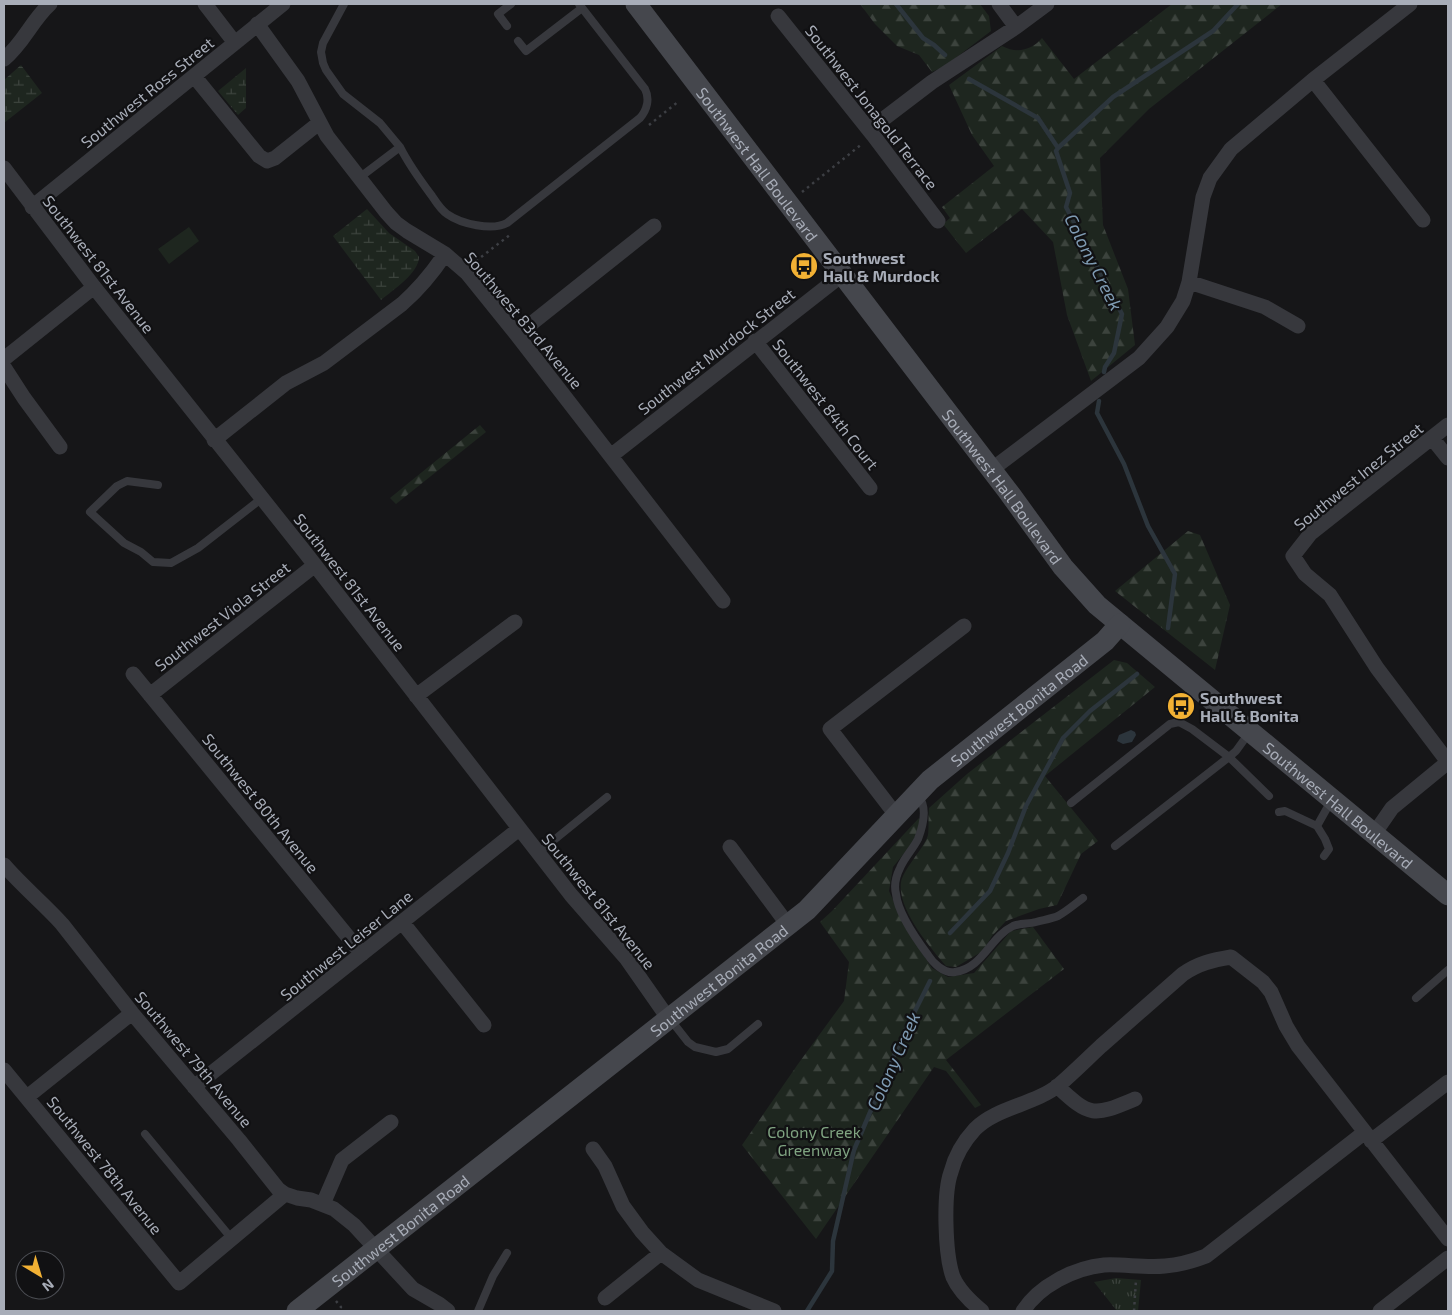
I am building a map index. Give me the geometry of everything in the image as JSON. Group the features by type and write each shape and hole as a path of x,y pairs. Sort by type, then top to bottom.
{"main road":[{"name":"Southwest Hall Boulevard","path":"636,4 843,274 1063,567 1096,605 1448,895"},
{"name":"Southwest Bonita Road","path":"297,1311 788,925 823,894 916,794 947,766 1105,641 1120,624"}],"street":[{"path":"4,59 18,44 38,16 50,4"},
{"path":"205,4 234,43"},
{"name":"Southwest Ross Street","path":"32,207 282,4"},
{"path":"999,4 1016,27"},
{"path":"871,132 932,82 1016,27 1047,4"},
{"path":"991,470 1139,358 1167,327 1183,301 1189,282 1203,197 1210,178 1231,149 1313,80 1410,4"},
{"name":"Southwest Jonagold Terrace","path":"778,16 871,132 938,221"},
{"name":"Southwest 83rd Avenue","path":"257,24 298,81 327,136 359,178 396,223 445,254 466,273 518,335 723,601"},
{"path":"194,76 259,156 267,161 275,158 320,123"},
{"path":"1313,80 1423,220"},
{"name":"Southwest 81st Avenue","path":"4,168 94,287 314,565 519,829 571,895 621,952 668,1018"},
{"path":"518,335 654,226"},
{"path":"214,440 286,383 324,363 402,304 429,276 445,254"},
{"name":"Southwest Murdock Street","path":"612,455 755,341 843,274"},
{"path":"1189,282 1265,307 1298,326"},
{"path":"4,359 94,287"},
{"name":"Southwest 84th Court","path":"755,341 870,488"},
{"path":"4,367 60,447"},
{"name":"Southwest Inez Street","path":"1448,426 1311,533 1293,556 1305,574 1330,595 1377,668 1448,762"},
{"path":"1432,438 1448,458"},
{"name":"Southwest Viola Street","path":"150,694 314,565"},
{"path":"416,696 515,622"},
{"path":"896,814 830,729 964,626"},
{"name":"Southwest 80th Avenue","path":"134,674 362,954"},
{"path":"1374,834 1392,808 1448,762"},
{"name":"Southwest Leiser Lane","path":"194,1087 519,829"},
{"path":"730,848 788,925"},
{"name":"Southwest 79th Avenue","path":"4,864 17,880 50,910 62,924 278,1189 286,1194 334,1209 354,1225 413,1289 448,1311"},
{"path":"402,922 484,1025"},
{"path":"982,1311 969,1301 954,1278 949,1261 946,1223 950,1174 956,1158 976,1129 988,1120 1028,1102 1057,1086 1183,974 1195,966 1212,960 1231,957 1263,982 1271,992 1286,1026 1298,1046 1448,1239"},
{"path":"27,1097 132,1012"},
{"name":"Southwest 78th Avenue","path":"4,1070 179,1283 232,1239"},
{"path":"1023,1311 1046,1288 1074,1272 1103,1266 1166,1266 1186,1263 1206,1256 1368,1136 1448,1082"},
{"path":"1057,1086 1074,1102 1088,1110 1099,1112 1135,1099"},
{"path":"323,1204 342,1160 391,1122"},
{"path":"593,1149 605,1166 623,1206 660,1253 698,1280 774,1311"},
{"path":"232,1239 286,1194"},
{"path":"605,1298 660,1253"},
{"path":"1380,1311 1448,1258"}],"lane":[{"path":"344,4 323,43 321,52 326,70 343,94 380,123 400,147 412,170 447,215 480,226 501,227 507,223 640,118 647,107 647,93 645,89 580,6 526,51 518,41"},
{"path":"507,26 498,14 510,4"},
{"path":"359,178 400,147"},
{"path":"158,485 127,481 117,486 90,512 124,543 141,552 153,562 171,563 198,548 261,499"},
{"path":"1071,803 1170,724 1179,722 1192,729 1229,757 1268,796"},
{"path":"1115,846 1229,757 1236,751 1250,731"},
{"path":"916,794 921,799 925,809 923,822 918,839 900,867 896,880 896,894 907,921 922,947 932,961 946,972 955,972 981,959 999,934 1015,925 1058,916 1083,898"},
{"path":"538,853 607,797"},
{"path":"1317,826 1332,800"},
{"path":"1279,812 1285,811 1317,826 1327,844 1328,849 1324,856"},
{"path":"1416,998 1448,970"},
{"path":"668,1018 688,1042 695,1047 716,1052 728,1049 758,1024"},
{"path":"145,1134 232,1239"},
{"path":"478,1311 493,1276 507,1253"}],"path":[{"path":"788,203 871,132"},
{"path":"1134,1311 1138,1266"}],"green space":[{"path":"860,4 980,4 989,16 991,31 945,66 932,72 919,55 897,46 875,24"},
{"path":"1172,4 1282,4 1149,109 1100,158 1103,225 1128,289 1135,345 1091,381 1067,315 1053,242 1022,209 966,253 943,224 950,218 942,207 994,166 972,135 949,85 1002,46 1013,50 1024,50 1042,38 1074,79"},
{"path":"21,65 42,93 4,123 4,80"},
{"path":"246,68 246,108 238,115 218,91"},
{"path":"367,209 389,233 415,251 419,257 415,269 410,275 381,300 333,236"},
{"path":"189,227 199,241 169,264 158,249"},
{"path":"480,425 486,432 396,504 390,498"},
{"path":"1188,531 1200,535 1230,605 1215,670 1115,591"},
{"path":"1114,660 1127,663 1155,687 1045,776 1098,841 1081,854 1057,905 1039,909 1006,921 992,936 983,951 956,967 946,966 916,927 904,904 901,893 903,876 928,835 929,808 967,774"},
{"name":"Colony Creek Greenway","path":"919,818 921,820 914,841 893,867 889,891 906,929 932,968 948,977 974,973 1011,931 1033,927 1064,969 946,1060 981,1105 975,1108 946,1071 934,1067 816,1239 742,1145 844,1001 849,962 820,922"},
{"path":"1116,1278 1141,1280 1138,1311 1117,1311 1094,1282"}],"shaded area":[{"path":"1131,730 1136,735 1132,742 1123,744 1117,741 1119,735"}],"waterway":[{"name":"Colony Creek","path":"896,4 923,38 945,55"},
{"path":"1058,148 1113,97 1213,31 1238,4"},
{"name":"Colony Creek","path":"969,79 1038,118 1058,148 1056,151 1070,193 1066,207 1122,314 1114,353 1104,372"},
{"name":"Colony Creek","path":"1099,401 1097,413 1124,464 1148,526 1175,574 1168,628"},
{"name":"Colony Creek","path":"950,933 990,891 1008,853 1026,806 1063,738 1090,711 1137,674"},
{"name":"Colony Creek","path":"807,1311 832,1271 833,1241 854,1150 902,1037 930,981"}],"place":[{"name":"Southwest Hall & Murdock","path":"804,266"},
{"name":"Southwest Hall & Bonita","path":"1181,706"}]}
